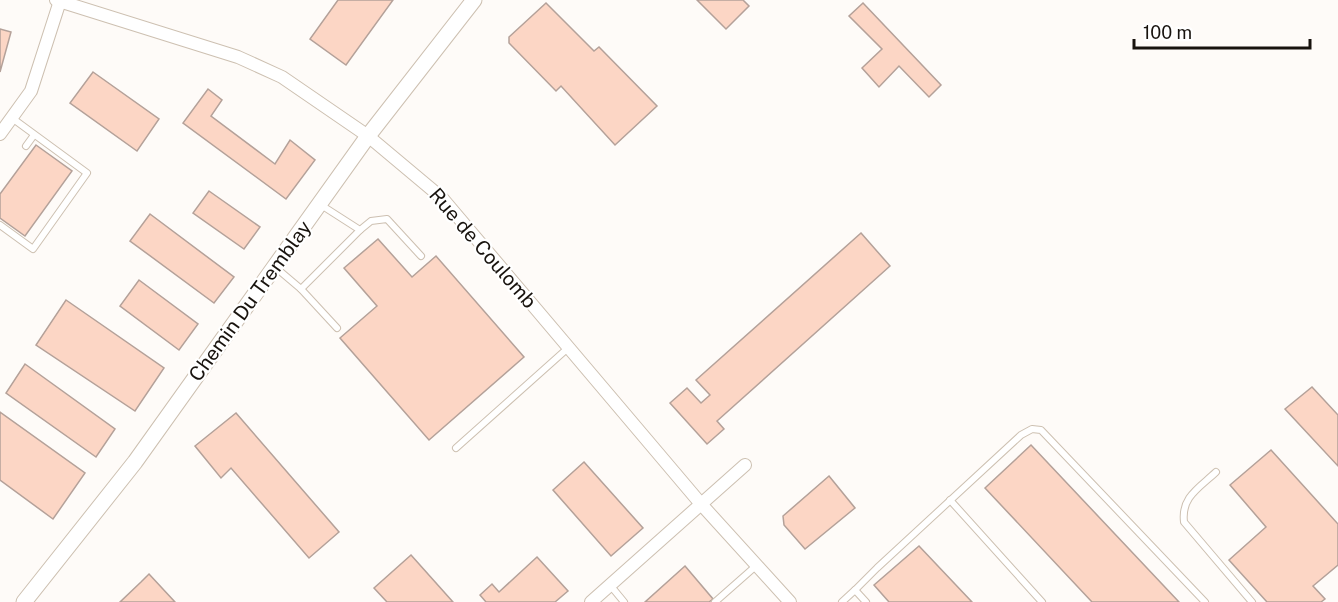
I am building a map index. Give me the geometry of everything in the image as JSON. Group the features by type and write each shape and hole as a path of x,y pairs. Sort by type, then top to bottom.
{"street":[{"name":"Chemin Du Tremblay","path":"24,602 135,462 368,136 474,0"},
{"name":"Rue de Coulomb","path":"58,1 238,57 282,78 368,136 442,198 701,504 790,602"},
{"path":"0,134 31,92 58,1"},
{"path":"591,602 745,465"}],"lane":[{"path":"0,225 33,249 87,173 12,118"},
{"path":"26,146 34,135"},
{"path":"319,204 360,230"},
{"path":"301,289 371,221 387,219 421,256"},
{"path":"274,267 301,289 337,328"},
{"path":"456,448 568,347"},
{"path":"842,602 1021,435 1032,429 1041,430 1205,602"},
{"path":"1216,472 1185,502 1184,522 1252,602"},
{"path":"950,500 1042,602"},
{"path":"715,602 757,565"},
{"path":"610,585 624,602"},
{"path":"855,590 866,602"}],"building":[{"path":"338,0 393,0 346,65 310,39"},
{"path":"697,0 743,0 749,6 726,29"},
{"path":"546,3 594,51 599,47 657,106 615,145 561,86 556,91 509,43 509,37"},
{"path":"863,3 941,85 929,97 899,66 879,87 862,68 882,49 849,16"},
{"path":"0,29 11,32 0,72"},
{"path":"93,72 159,119 137,151 70,103"},
{"path":"208,89 222,100 211,116 275,164 290,140 315,160 286,199 183,123"},
{"path":"36,145 72,171 25,236 0,218 0,194"},
{"path":"209,191 260,227 244,249 193,213"},
{"path":"150,214 234,277 214,303 130,241"},
{"path":"861,233 890,266 717,421 724,429 707,444 670,403 687,388 701,403 710,395 696,380"},
{"path":"378,239 412,277 436,256 524,357 429,440 340,338 377,306 344,268"},
{"path":"139,280 198,324 179,350 120,306"},
{"path":"66,300 164,368 135,411 36,345"},
{"path":"25,364 115,429 96,457 6,393"},
{"path":"1312,387 1338,415 1338,466 1285,409"},
{"path":"0,412 85,473 53,519 0,480"},
{"path":"236,413 339,532 309,558 231,468 221,478 195,446"},
{"path":"1031,445 1179,602 1092,602 985,488"},
{"path":"1271,450 1338,524 1338,565 1313,586 1325,599 1321,602 1267,602 1229,560 1266,527 1230,485"},
{"path":"584,462 643,528 611,556 553,490"},
{"path":"829,476 855,508 805,549 784,525 783,516"},
{"path":"919,546 972,602 889,602 874,585"},
{"path":"411,555 453,602 387,602 374,588"},
{"path":"537,557 568,591 555,602 486,602 480,595 492,584 499,592"},
{"path":"685,566 713,599 709,602 645,602"},
{"path":"149,574 175,602 120,602 141,582"}]}
